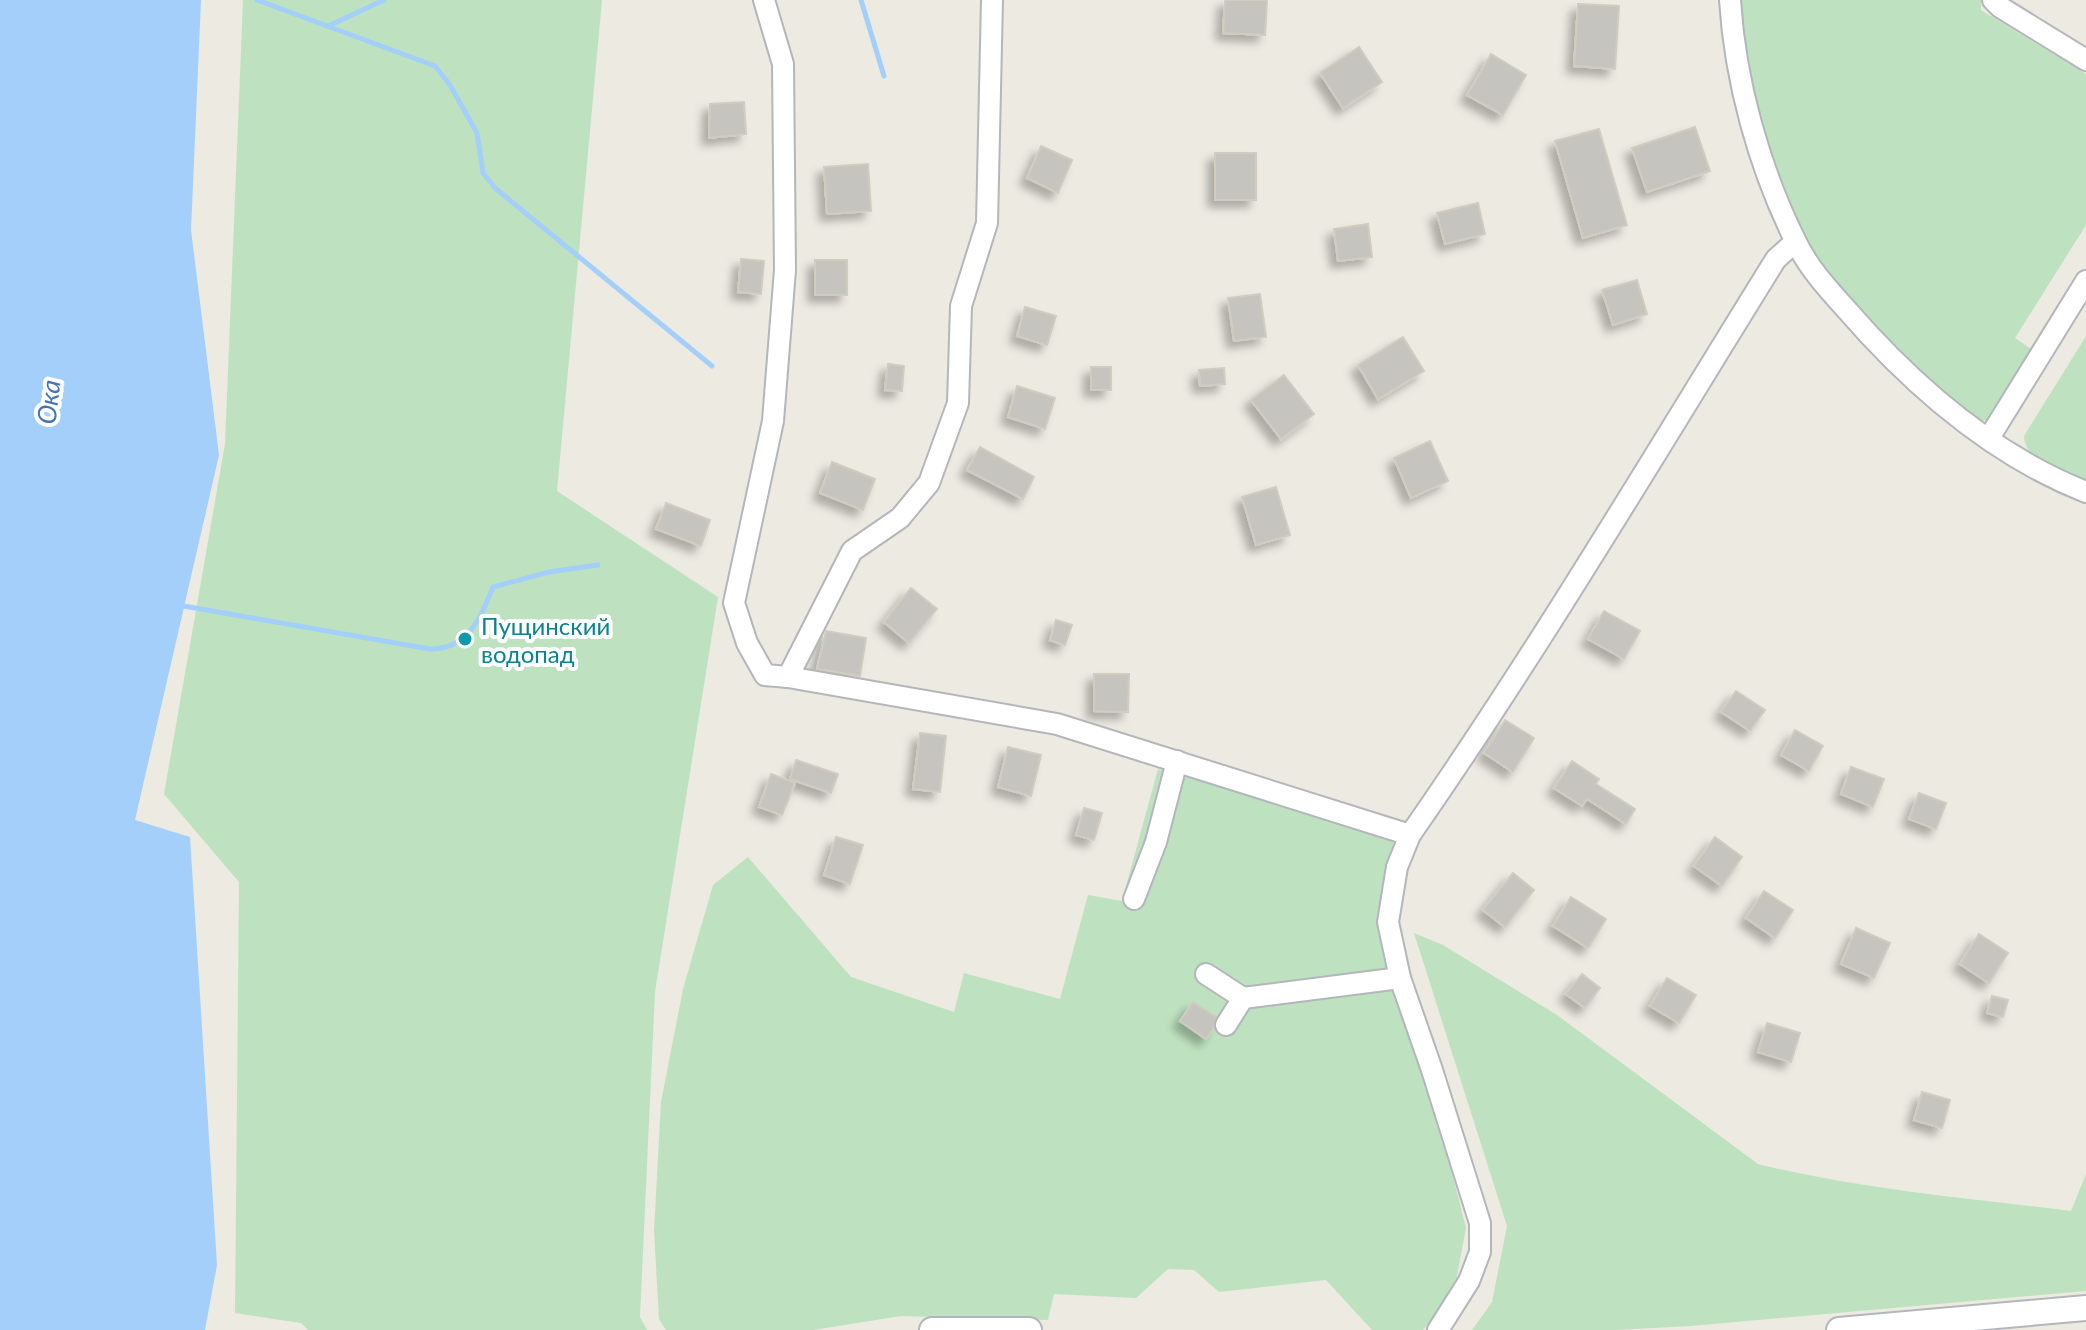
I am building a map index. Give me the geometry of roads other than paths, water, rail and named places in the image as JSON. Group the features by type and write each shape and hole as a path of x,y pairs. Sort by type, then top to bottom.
{"street":[{"path":"764,0 783,64 785,270 773,421 734,603 747,643 765,675 1057,724 1410,835"},
{"path":"788,677 852,551 900,518 929,483 958,403 961,306 987,223 992,0"},
{"path":"1730,0 1733,43 1759,151 1795,242 1820,279 1886,356 1924,390 1989,438 2070,486 2086,492"},
{"path":"1993,0 2086,60"},
{"path":"1438,1330 1469,1281 1480,1252 1480,1223 1400,978 1388,922 1397,867 1410,835 1560,607 1776,259 1795,242"},
{"path":"1989,438 2086,281"},
{"path":"1134,899 1156,842 1177,761"},
{"path":"1206,974 1243,998 1400,978"},
{"path":"1226,1025 1243,998"},
{"path":"1839,1330 2086,1308"},
{"path":"932,1330 1029,1330"}],"water":[{"name":"Ока","path":"0,0 201,0 191,230 219,455 135,820 190,837 217,1265 205,1330 0,1330"}],"waterway":[{"path":"257,0 435,66 450,85 477,133 483,173 495,188 712,366"},
{"path":"328,26 384,0"},
{"path":"861,0 884,76"},
{"path":"178,605 430,649 443,648 454,644 471,630 493,587 549,572 598,565"}],"place":[{"name":"Пущинский водопад","path":"465,639"}]}
